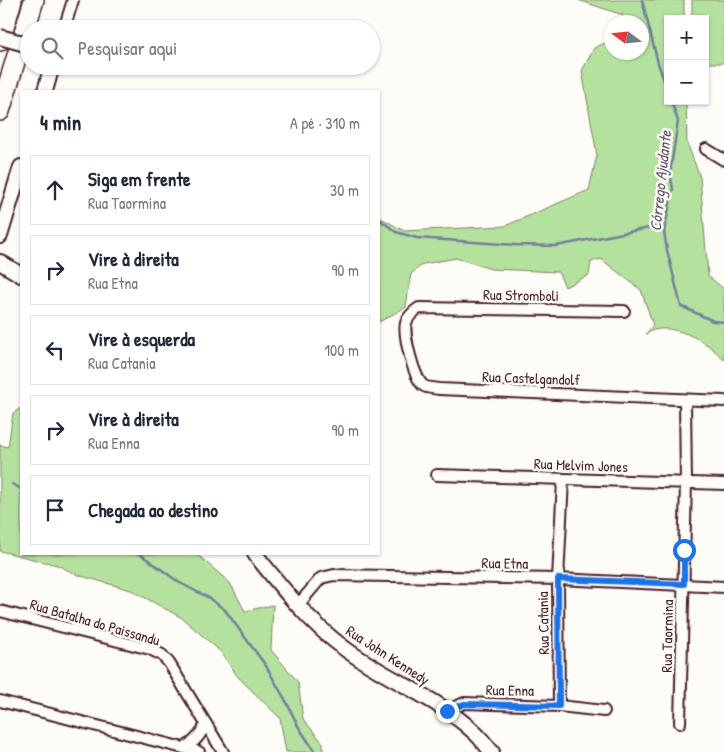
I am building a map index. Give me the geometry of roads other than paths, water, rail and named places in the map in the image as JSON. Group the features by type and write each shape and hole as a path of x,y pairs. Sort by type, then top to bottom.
{"highway":[{"path":"0,39 12,0"},
{"path":"28,20 34,0"},
{"path":"0,111 20,46"}],"street":[{"path":"67,20 73,0"},
{"path":"0,39 20,43"},
{"path":"45,90 49,75"},
{"path":"706,149 724,160"},
{"path":"0,236 20,170"},
{"path":"0,262 20,274"},
{"name":"Rua Stromboli","path":"419,308 624,311"},
{"name":"Rua Castelgandolf","path":"419,308 411,314 406,322 405,335 417,378 424,386 439,389 724,401"},
{"name":"Rua Taormina","path":"680,723 686,483 685,400"},
{"name":"Rua Melvim Jones","path":"437,475 724,484"},
{"name":"Rua Catania","path":"559,706 558,579 563,480"},
{"name":"Rua John Kennedy","path":"256,555 298,605 342,647 447,711 474,732 492,752"},
{"name":"Rua Etna","path":"298,605 321,578 334,575 558,579 724,587"},
{"name":"Rua Batalha do Paissandu","path":"0,611 155,651 162,655 169,663 223,752"},
{"path":"0,701 199,752"},
{"name":"Rua Enna","path":"447,711 464,704 559,706 604,711"},
{"path":"185,747 197,738 206,724"}],"waterway":[{"name":"Córrego Ajudante","path":"642,0 664,80"},
{"name":"Córrego Ajudante","path":"672,105 678,121 670,173 673,189 664,232 667,250 681,306 713,321 724,322"},
{"path":"380,220 396,232 417,238 516,245 556,246 654,227 664,232"},
{"path":"12,484 20,488"},
{"path":"141,555 180,583 209,598 225,610 266,666 298,726 315,752"}]}
